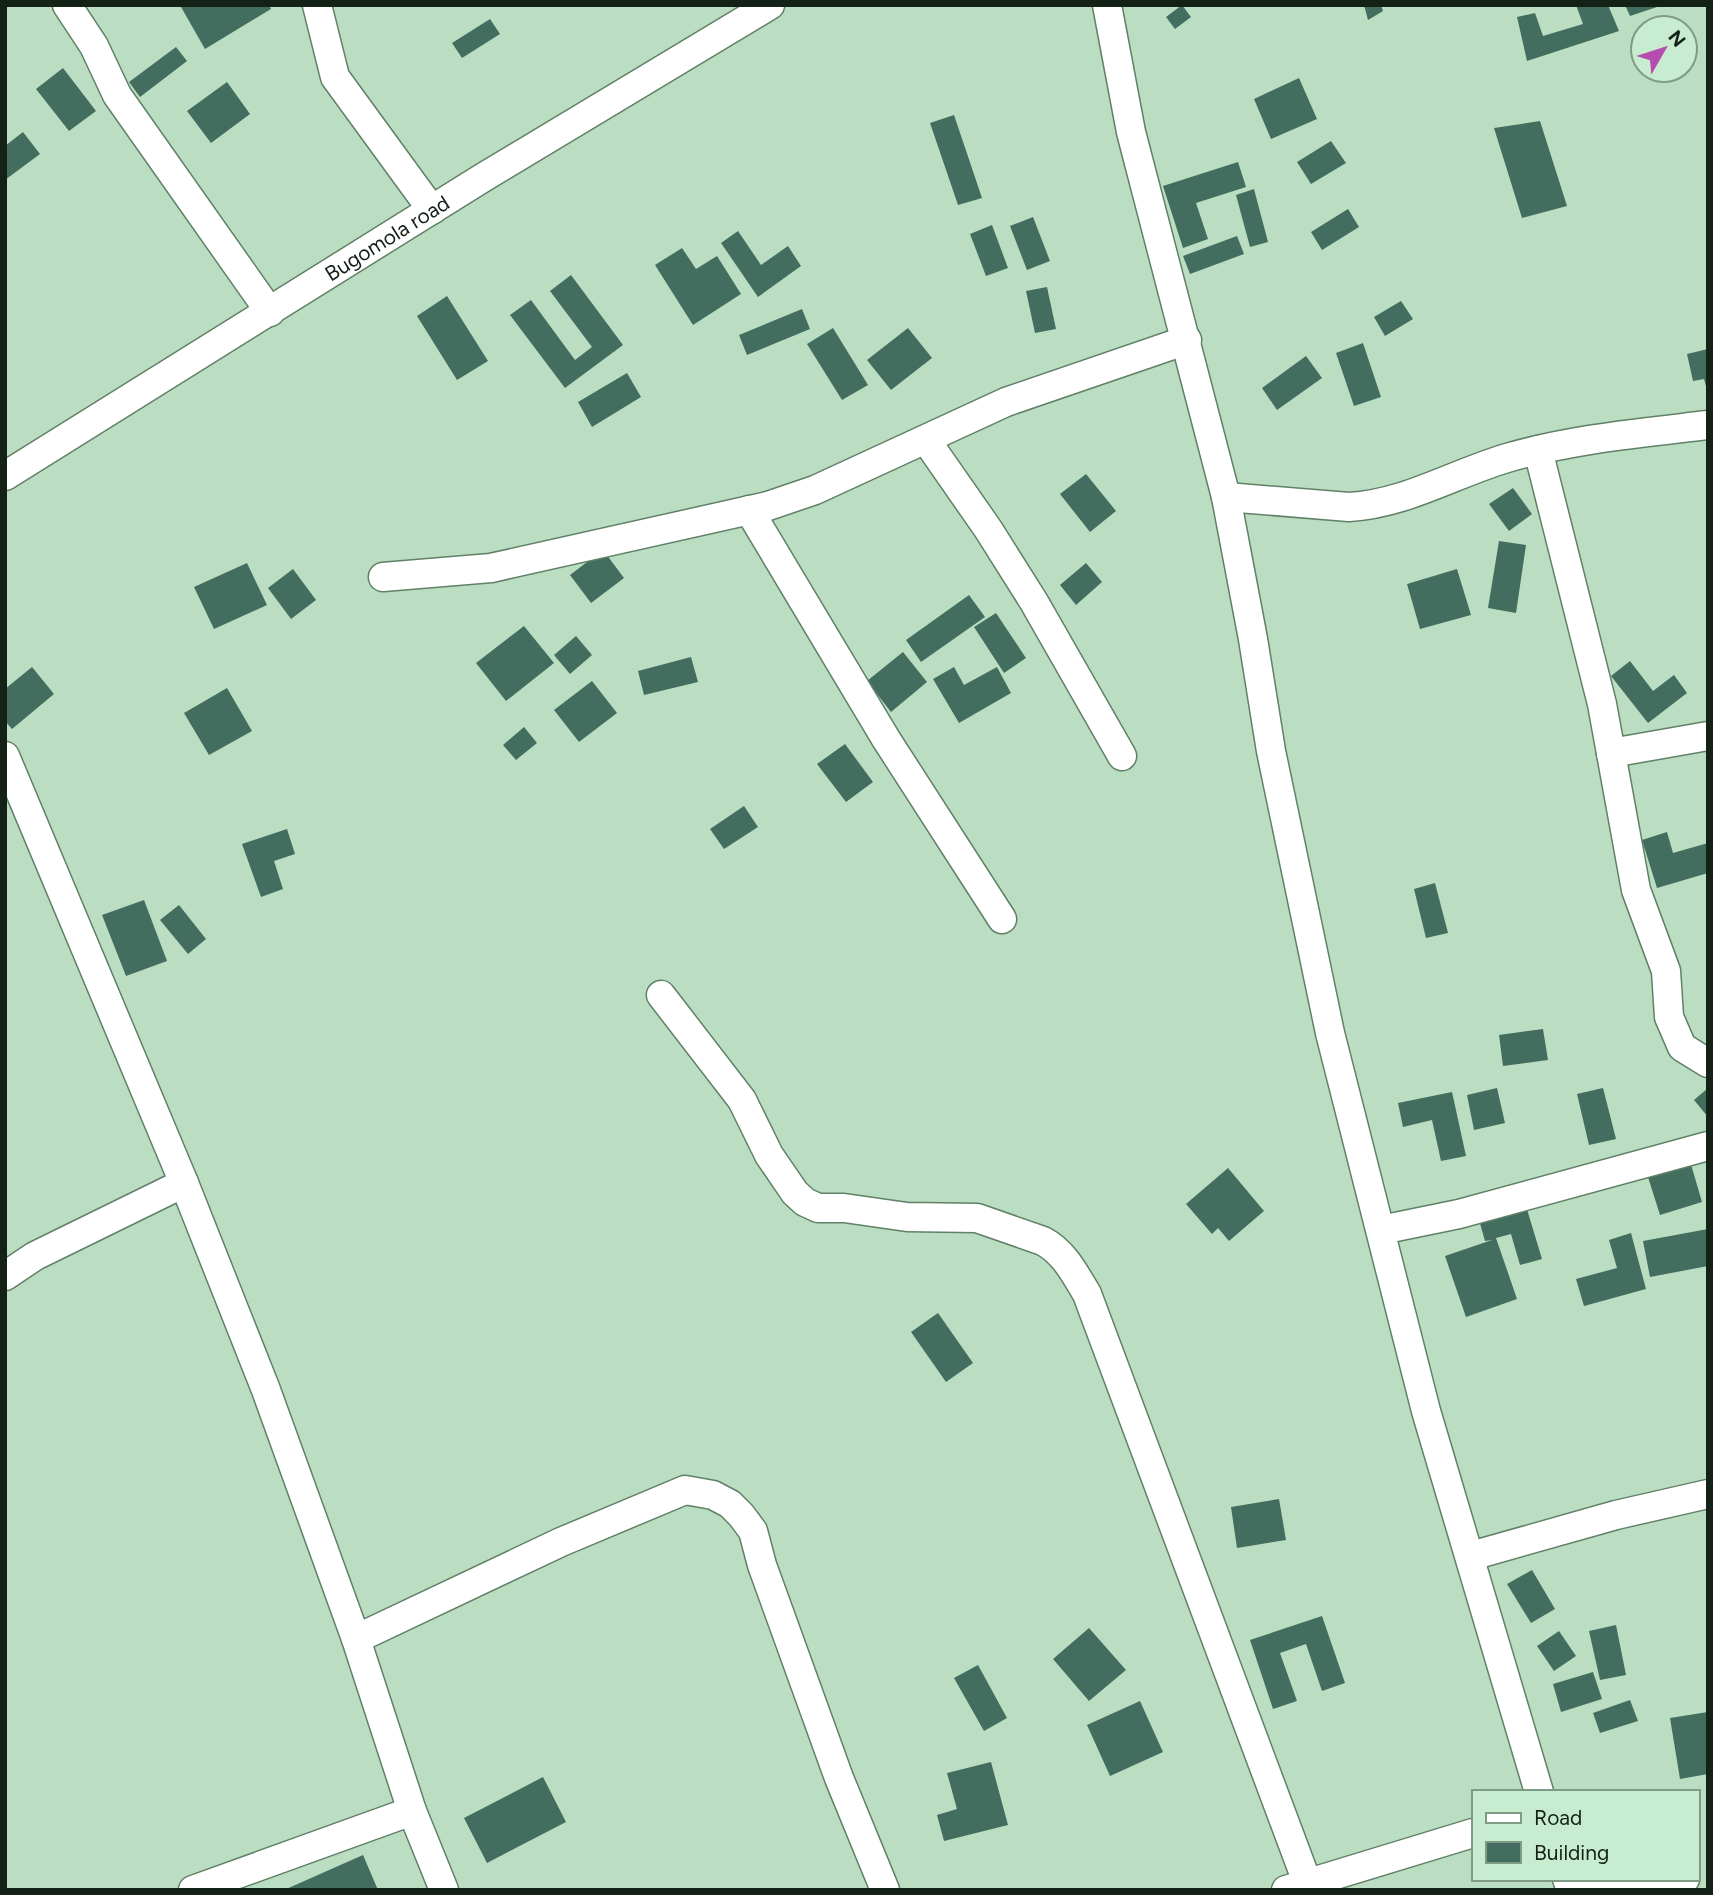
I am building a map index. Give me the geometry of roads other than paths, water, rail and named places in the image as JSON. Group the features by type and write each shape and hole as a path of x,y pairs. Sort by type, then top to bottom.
{"street":[{"path":"67,5 83,25 117,95 270,312"},
{"path":"317,5 335,77 432,210"},
{"name":"Bugomola road","path":"5,476 432,210 770,5"},
{"path":"1107,5 1131,132 1226,497 1271,751 1331,1033 1426,1411 1538,1790"},
{"path":"383,577 491,568 749,510 815,490 1006,402 1187,340"},
{"path":"1226,497 1349,508 1367,506 1403,497 1504,459 1538,450 1606,437 1708,425"},
{"path":"926,440 988,529 1034,602 1122,756"},
{"path":"1538,450 1602,704 1636,890 1666,971 1669,1017 1682,1047 1708,1063"},
{"path":"749,510 886,739 1002,919"},
{"path":"1611,753 1708,736"},
{"path":"5,756 184,1183 267,1390 356,1639 412,1811 444,1890"},
{"path":"661,995 742,1100 769,1154 795,1193 805,1202 818,1208 845,1208 907,1217 977,1218 1052,1245 1074,1272 1087,1294 1296,1886 1472,1833"},
{"path":"1381,1230 1459,1214 1708,1146"},
{"path":"5,1276 35,1256 184,1183"},
{"path":"356,1639 561,1542 685,1490 713,1495 730,1504 753,1531 762,1565 839,1778 885,1890"},
{"path":"1471,1556 1616,1515 1708,1494"},
{"path":"193,1890 412,1811"},
{"path":"1594,1881 1612,1890"},
{"path":"1633,1890 1676,1881"}]}
